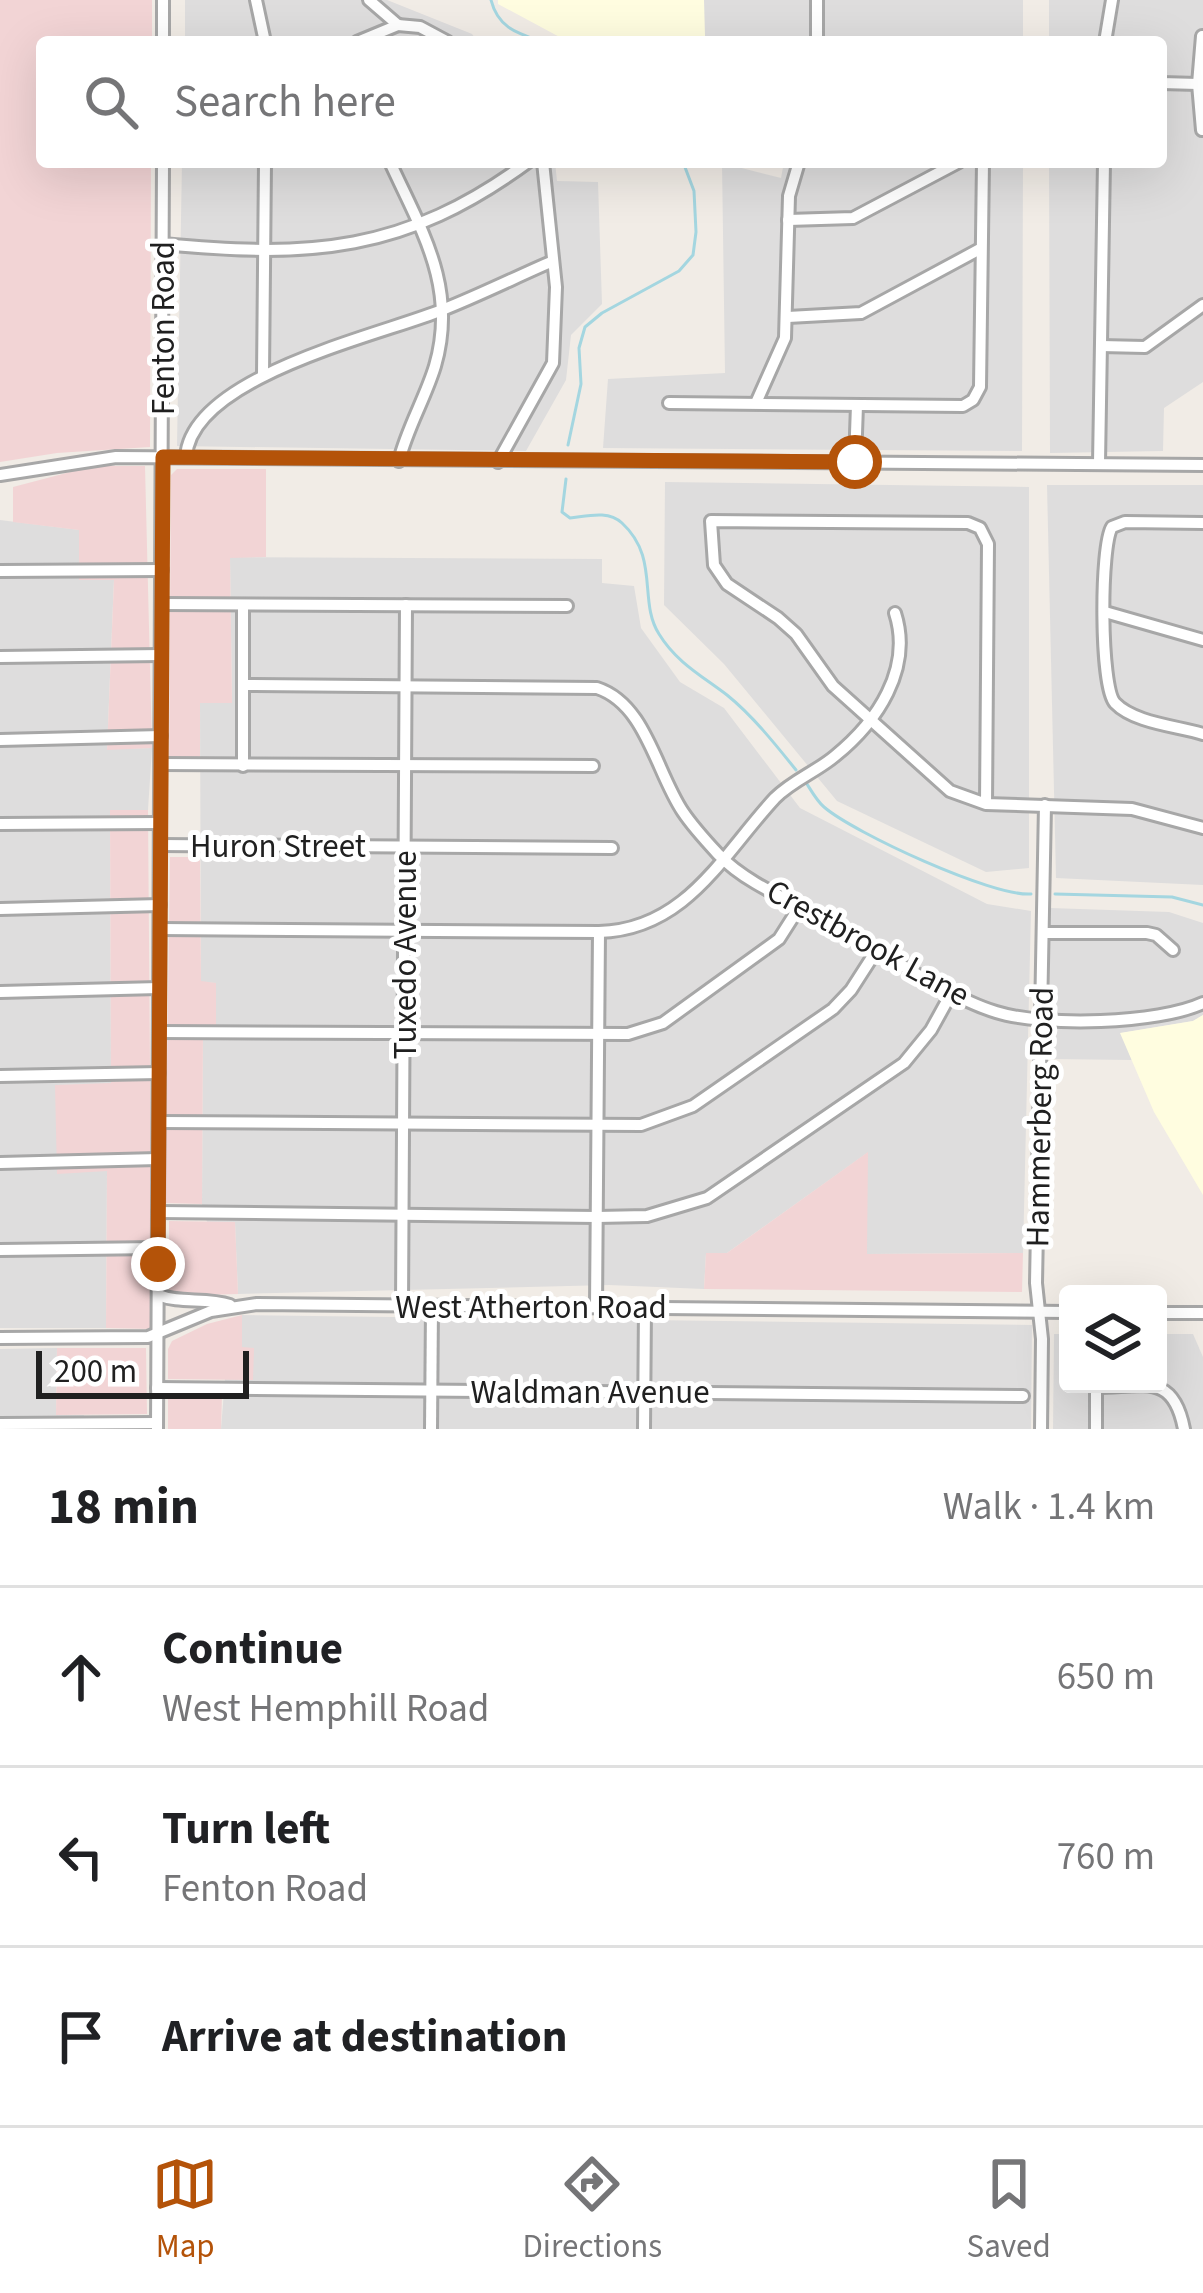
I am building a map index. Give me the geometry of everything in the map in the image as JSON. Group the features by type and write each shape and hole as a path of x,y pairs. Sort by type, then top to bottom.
{"street":[{"path":"163,0 163,36"},
{"path":"256,0 264,36"},
{"path":"369,0 398,25"},
{"path":"817,0 817,36"},
{"path":"1106,36 1112,0"},
{"path":"379,36 398,25 420,27 437,36"},
{"path":"1202,36 1198,84 1202,130"},
{"path":"1167,83 1198,84"},
{"name":"Fenton Road","path":"157,1426 163,168"},
{"path":"263,375 265,168"},
{"path":"393,168 423,225 438,274 442,310 437,358 408,425 399,461"},
{"path":"163,244 265,253 338,248 423,225 480,197 520,168"},
{"path":"498,462 553,363 553,261 544,168"},
{"path":"756,403 777,361 788,317 788,220 798,168"},
{"path":"788,220 853,218 948,168"},
{"path":"669,403 962,406 973,400 980,387 983,168"},
{"path":"1099,463 1104,168"},
{"path":"788,317 861,313 980,249"},
{"path":"186,457 187,442 200,424 263,375 312,353 442,310 553,261"},
{"path":"1101,346 1145,347 1203,305"},
{"path":"855,462 857,405"},
{"path":"0,475 87,459 163,457 1203,465"},
{"path":"986,804 988,544 980,528 968,523 711,521 714,565 727,584 796,634 832,686 950,791 986,804 1132,808 1203,829"},
{"path":"1203,523 1125,522 1112,527 1106,540 1105,612 1106,680 1112,700 1130,713 1203,734"},
{"path":"0,572 162,569"},
{"path":"162,604 567,606"},
{"path":"243,605 243,766"},
{"name":"Tuxedo Avenue","path":"402,1306 406,605"},
{"path":"1105,612 1203,640"},
{"path":"160,929 599,932 632,929 656,920 681,903 724,860 776,797 834,758 868,720 898,671 902,641 895,614"},
{"path":"0,657 161,655"},
{"path":"243,685 405,686"},
{"name":"Crestbrook Lane","path":"405,686 597,688 623,703 635,717 684,813 724,860 952,992 996,1012 1135,1020 1165,1017 1203,1003"},
{"path":"0,740 161,736"},
{"path":"161,764 593,766"},
{"name":"Hammerberg Road","path":"1041,1429 1036,1283 1045,805"},
{"name":"Huron Street","path":"0,824 160,823"},
{"name":"Huron Street","path":"160,845 612,848"},
{"path":"0,909 160,905"},
{"path":"159,1032 628,1034 663,1023 778,940 800,906"},
{"path":"596,1307 599,932"},
{"path":"1044,933 1147,933 1173,950"},
{"path":"159,1122 641,1124 693,1106 833,1009 878,948"},
{"path":"0,992 160,988"},
{"path":"158,1212 647,1216 707,1198 904,1063 932,1030 952,992"},
{"path":"0,1076 159,1073"},
{"path":"0,1163 158,1159"},
{"path":"0,1250 158,1248"},
{"path":"158,1295 212,1299 233,1306"},
{"name":"West Atherton Road","path":"0,1338 157,1336 233,1306 1059,1312"},
{"path":"431,1429 432,1306"},
{"path":"644,1429 645,1307"},
{"path":"1167,1313 1200,1313"},
{"name":"Waldman Avenue","path":"157,1388 1023,1396"},
{"path":"1167,1391 1179,1404 1184,1429"},
{"path":"1096,1393 1096,1429"},
{"path":"0,1424 157,1426"}],"shaded area":[{"path":"0,0 152,0 152,36 36,36 36,168 151,168 150,447 0,462"},
{"path":"185,0 387,0 474,36 185,36"},
{"path":"498,0 704,0 705,36 558,36"},
{"path":"704,0 1023,0 1023,36 704,36"},
{"path":"1049,0 1203,0 1203,382 1164,408 1163,451 1050,453 1049,168 1167,168 1167,36 1049,36"},
{"path":"182,168 556,168 557,181 598,182 602,304 571,335 566,380 526,451 177,446"},
{"path":"722,168 781,178 783,168 1023,168 1022,451 603,448 608,379 725,373"},
{"path":"93,466 145,466 152,748 107,750 114,580 79,580 79,530 13,522 13,487"},
{"path":"177,469 266,469 266,557 230,558 232,703 200,703 200,758 169,761 171,475"},
{"path":"665,482 1029,487 1029,868 986,872 837,801 724,664 664,605"},
{"path":"1047,485 1203,485 1203,885 1056,878"},
{"path":"0,520 80,530 114,579 107,749 152,748 148,810 110,810 111,1084 56,1085 107,1171 106,1328 0,1328"},
{"path":"230,557 602,559 602,583 634,586 641,628 680,682 724,708 800,808 987,904 1031,911 1023,1253 867,1254 867,1153 727,1253 706,1253 704,1289 609,1285 238,1294 235,1223 207,1222 202,1204 203,1024 215,1025 215,983 201,982 200,703 232,703"},
{"path":"110,810 148,810 152,1329 106,1328 107,1171 57,1174 55,1085 111,1083"},
{"path":"170,857 200,857 201,981 216,983 216,1025 203,1025 202,1204 165,1203"},
{"path":"1050,908 1169,912 1203,923 1203,1015 1193,1021 1121,1033 1132,1060 1050,1059"},
{"path":"1203,1015 1203,1195 1154,1112 1120,1033 1193,1021"},
{"path":"868,1152 867,1254 1023,1253 1022,1292 704,1289 706,1253 727,1253"},
{"path":"169,1221 235,1222 238,1294 169,1296"},
{"path":"242,1315 1032,1325 1031,1429 221,1429 225,1379 252,1380 253,1348 242,1348"},
{"path":"242,1315 242,1347 254,1348 253,1380 168,1379 172,1341 207,1324"},
{"path":"1054,1334 1059,1334 1059,1393 1167,1393 1167,1334 1193,1334 1203,1357 1203,1429 1053,1429"},
{"path":"57,1348 56,1415 84,1415 85,1429 0,1429 0,1349"},
{"path":"57,1348 146,1348 147,1414 56,1415"},
{"path":"222,1395 221,1429 168,1429 168,1396"}],"waterway":[{"path":"491,0 504,23 527,36"},
{"path":"568,445 581,384 579,348 585,327 679,271 693,255 694,191 685,168"},
{"path":"566,479 562,512 570,518 610,516 634,536 645,565 653,621 666,644 746,712 796,770"},
{"path":"807,784 824,807 893,847 957,875 1031,894"},
{"path":"1055,894 1172,897 1203,905"}],"route":[{"path":"158,1264 163,457 855,462"}]}
